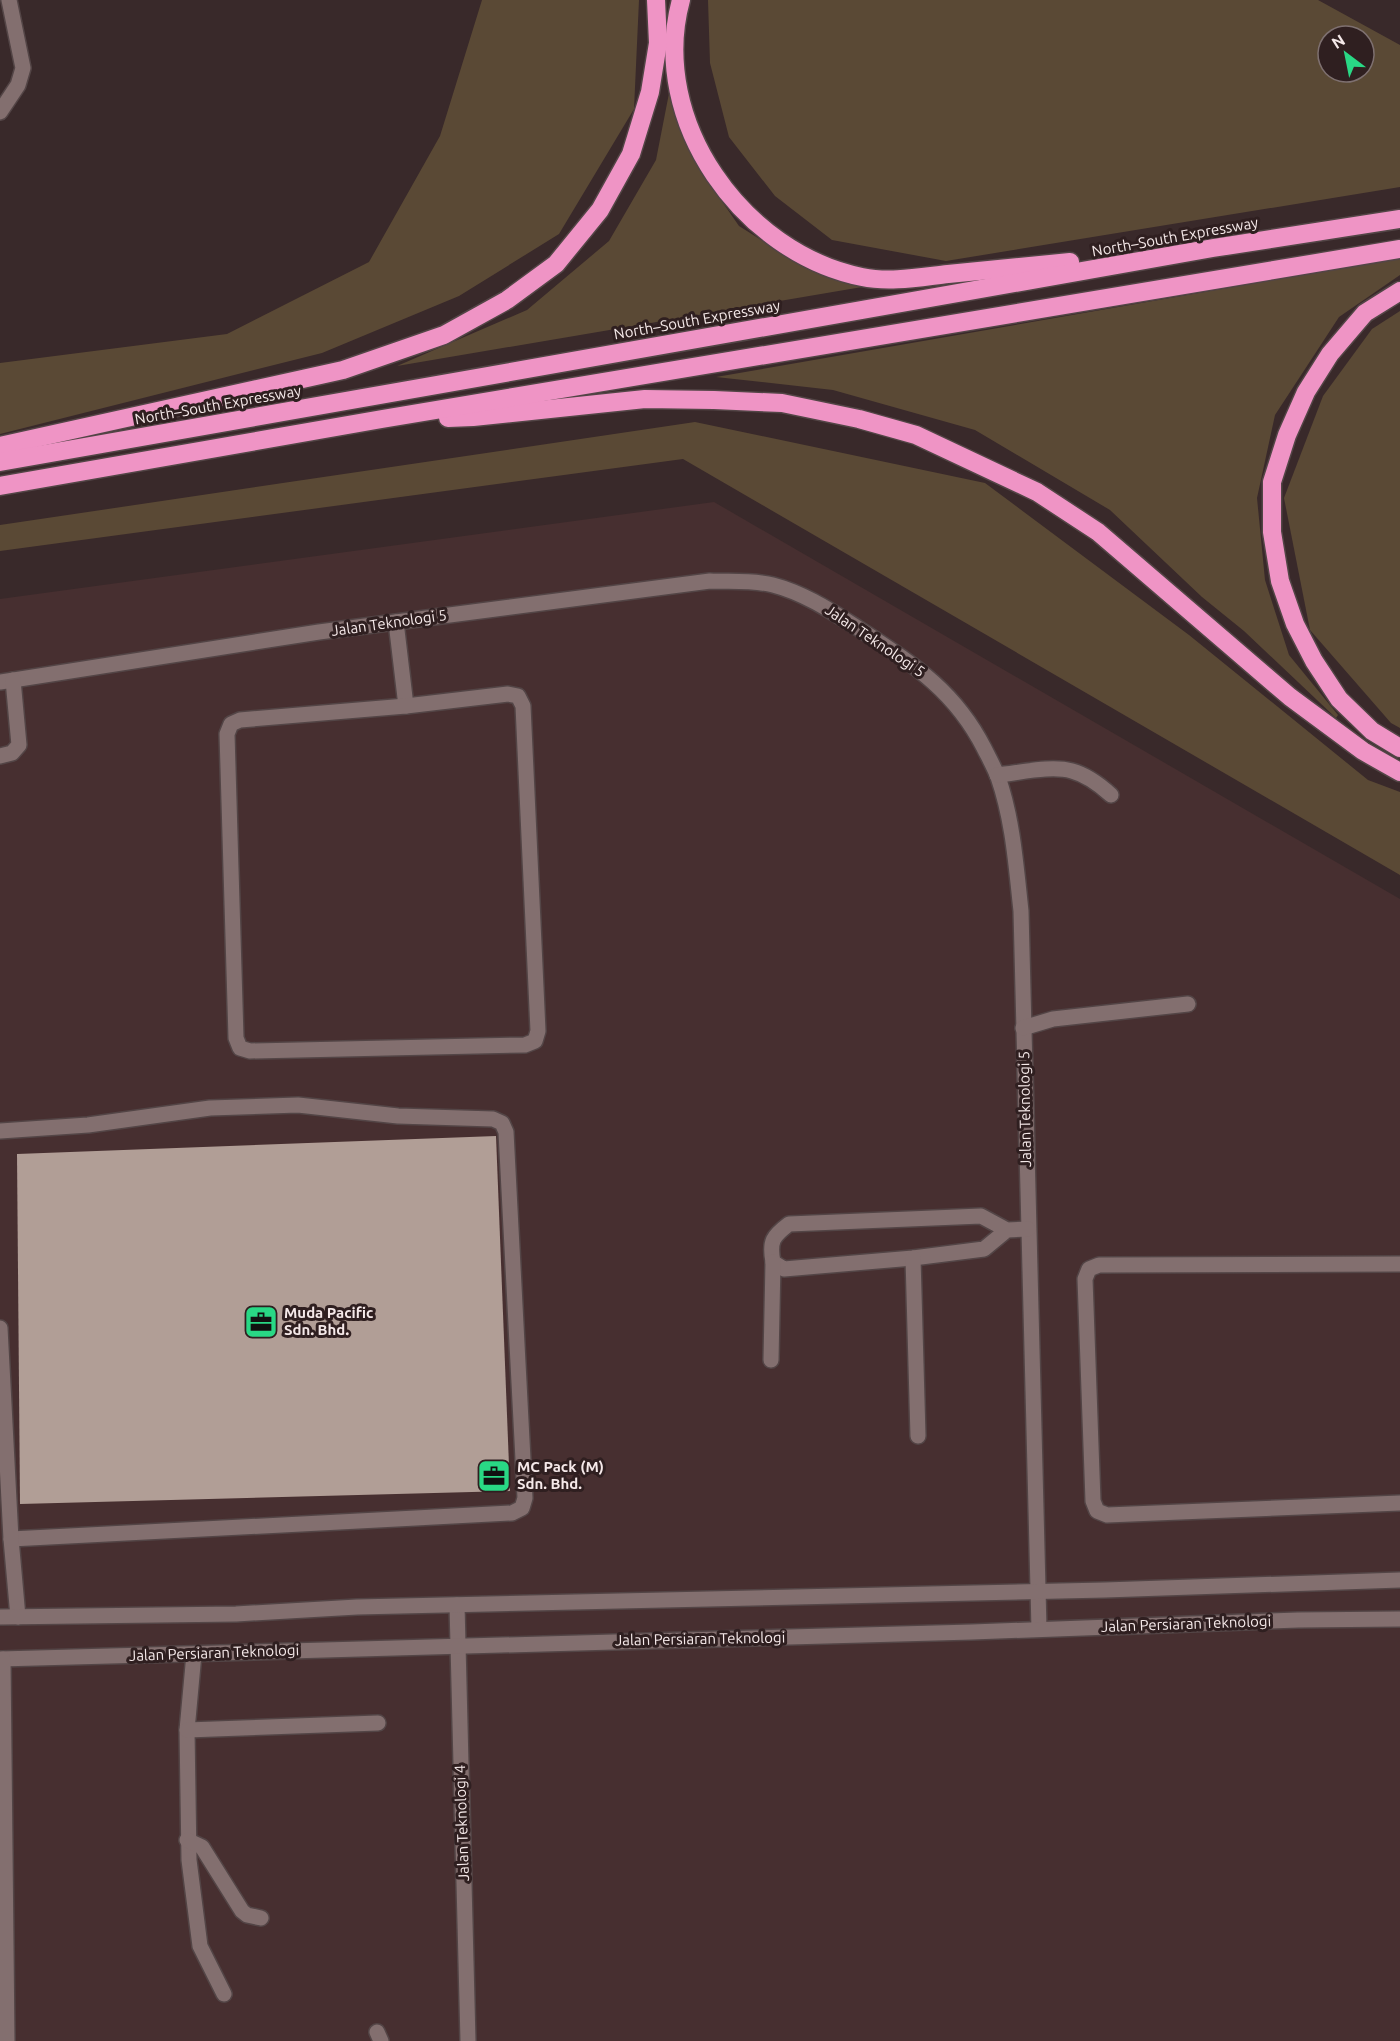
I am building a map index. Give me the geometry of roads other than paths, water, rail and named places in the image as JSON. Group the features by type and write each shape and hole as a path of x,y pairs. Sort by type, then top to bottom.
{"highway":[{"path":"0,446 343,370 444,335 507,300 556,264 600,210 631,154 650,92 658,43 656,0"},
{"path":"681,0 675,43 677,83 684,116 713,175 750,217 776,240 829,267 864,277 897,279 1213,248"},
{"name":"North–South Expressway","path":"0,462 1213,248 1400,219"},
{"path":"0,486 382,419 1400,249"},
{"path":"1400,291 1365,313 1330,354 1306,392 1287,435 1272,482 1272,532 1280,580 1295,624 1314,661 1339,699 1372,731 1400,748"},
{"path":"382,419 473,417 645,399 714,400 782,403 859,419 916,435 1037,492 1098,532 1290,698 1363,751 1400,772"}],"street":[{"path":"0,112 18,85 23,68 9,0"},
{"name":"Jalan Teknologi 5","path":"7,681 319,632 710,581 772,585 802,595 825,607 904,658 931,679 967,718 997,775 1014,843 1021,911 1039,1629"},
{"path":"396,622 405,706"},
{"path":"0,756 12,753 19,745 7,681"},
{"path":"508,694 518,696 522,701 538,1036 535,1041 525,1045 244,1050 240,1048 236,1038 228,728 235,721 240,720 405,706 508,694"},
{"path":"997,775 1053,769 1072,771 1097,783 1111,795"},
{"path":"1023,1029 1053,1019 1188,1004"},
{"path":"0,1131 88,1125 210,1108 298,1105 398,1116 493,1119 502,1123 506,1132 525,1498 522,1508 512,1513 10,1539"},
{"path":"771,1360 773,1262 770,1248 775,1234 789,1224 981,1216 1007,1230 1028,1229"},
{"path":"773,1262 784,1269 913,1258 984,1249 1007,1230"},
{"path":"913,1258 918,1436"},
{"path":"1400,1264 1099,1265 1089,1269 1085,1279 1093,1501 1097,1511 1107,1515 1400,1503"},
{"path":"0,1328 10,1539 18,1617"},
{"path":"0,1617 236,1614 357,1607 1038,1592 1400,1580"},
{"name":"Jalan Teknologi 4","path":"457,1605 468,2041"},
{"name":"Jalan Persiaran Teknologi","path":"2,1659 1286,1620 1400,1619"},
{"path":"194,1654 187,1730 188,1840 200,1946 224,1994"},
{"path":"2,1659 7,2041"},
{"path":"187,1730 378,1723"},
{"path":"188,1840 202,1847 242,1911 247,1916 261,1918"}],"place":[{"name":"Muda Pacific Sdn. Bhd.","path":"261,1322"},
{"name":"MC Pack (M) Sdn. Bhd.","path":"494,1476"}]}
